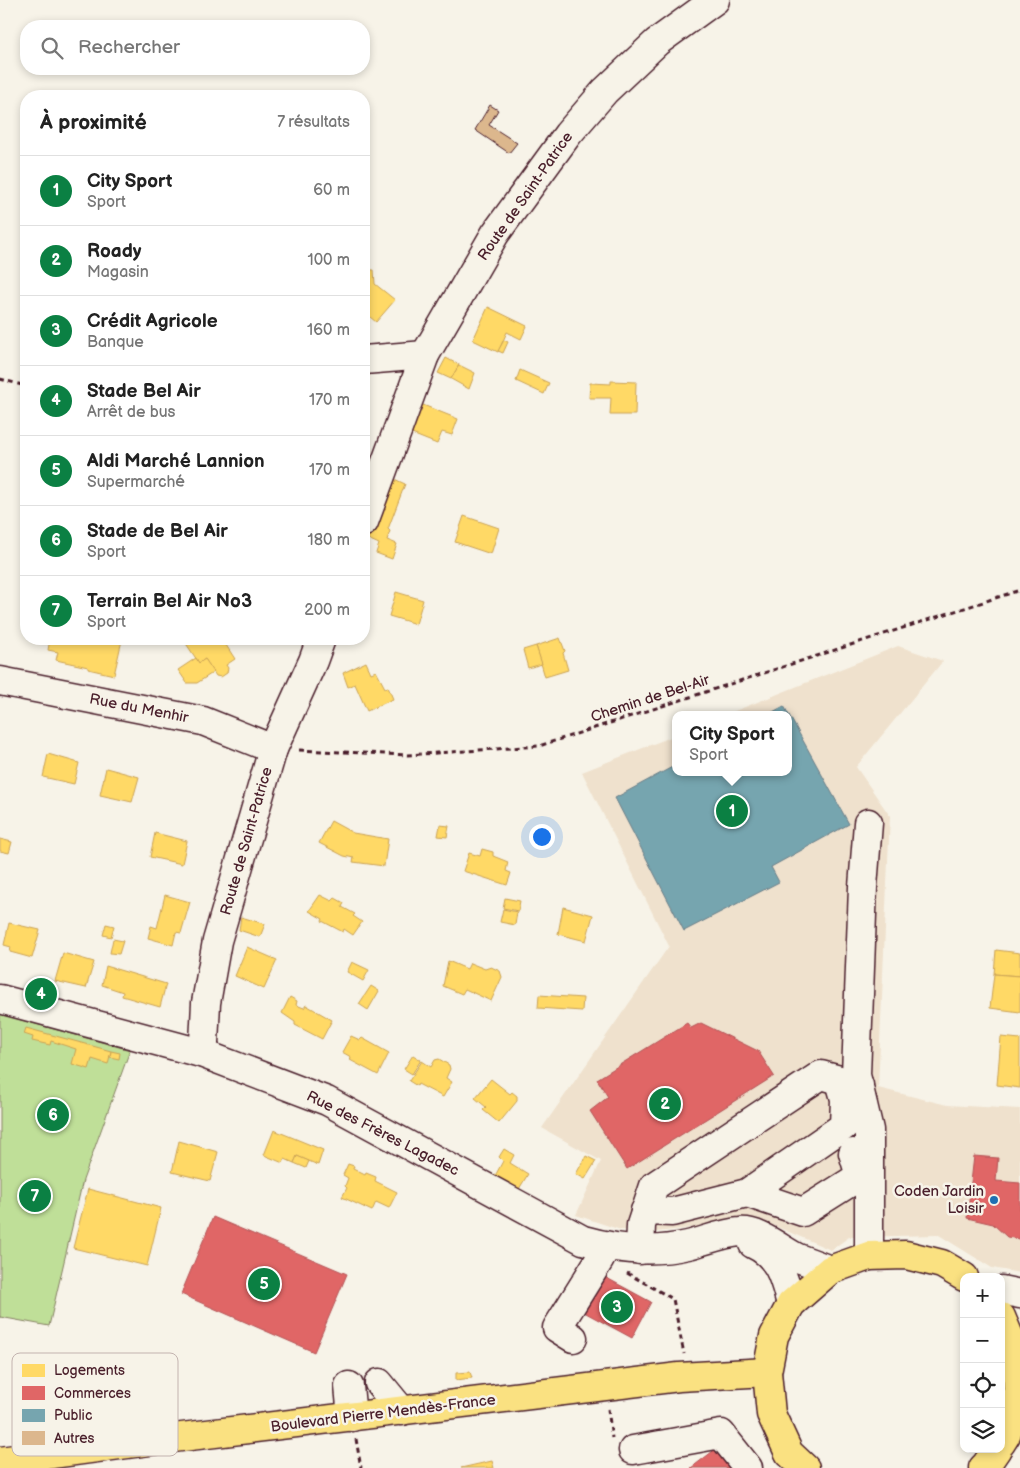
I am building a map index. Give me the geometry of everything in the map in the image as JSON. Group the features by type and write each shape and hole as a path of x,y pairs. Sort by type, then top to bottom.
{"main road":[{"path":"805,1468 789,1452 771,1414 767,1372 774,1336 791,1304 830,1270 869,1256 906,1254 942,1264 960,1275"},
{"path":"982,1468 1006,1441 1018,1395 1018,1350 1002,1318"},
{"name":"Boulevard Pierre Mendès-France","path":"178,1437 679,1377 767,1372"},
{"name":"Boulevard Pierre Mendès-France","path":"0,1461 38,1456"}],"street":[{"name":"Route de Saint-Patrice","path":"370,506 425,355 495,234 568,134 605,91 657,42 715,0"},
{"path":"370,360 425,355"},
{"name":"Route de Saint-Patrice","path":"201,1052 204,1044 206,1003 217,941 274,749 319,645"},
{"name":"Rue du Menhir","path":"0,681 203,721 274,749"},
{"path":"747,1193 803,1212 860,1176 844,1126 844,1100 849,1083 856,1074 863,887 868,823"},
{"name":"Rue des Frères Lagadec","path":"0,999 201,1052 328,1101 583,1240 603,1253 664,1250 741,1231 760,1236 798,1258 830,1270"},
{"path":"640,1250 641,1225 654,1186 821,1075 849,1083 870,1130 869,1256"},
{"path":"645,1211 672,1212 747,1193 844,1126"},
{"name":"Rue des Frères Lagadec","path":"702,1241 750,1243 757,1246 770,1256 781,1270 791,1304"},
{"path":"573,1338 557,1328 603,1253"},
{"path":"1005,1291 1020,1294"},
{"path":"378,1383 402,1411"},
{"path":"349,1386 352,1417"},
{"path":"623,1446 721,1434 748,1468"}],"path":[{"path":"0,378 20,384"},
{"name":"Chemin de Bel-Air","path":"274,749 407,755 540,746 1020,590"},
{"path":"603,1253 673,1299 685,1360"},
{"path":"605,1386 623,1446"},
{"path":"352,1417 361,1468"}],"shaded area":[{"path":"898,646 943,661 856,767 890,816 878,1088 947,1105 1020,1109 1020,1273 992,1268 939,1235 849,1237 831,1250 761,1220 656,1232 621,1230 576,1215 601,1161 542,1128 669,946 582,772 672,737 672,776 792,776 792,711 735,711"}],"green space":[{"path":"0,1014 130,1050 83,1180 49,1326 0,1317"}],"building: Logements":[{"path":"370,270 374,270 375,284 395,300 376,322 370,317"},
{"path":"488,307 527,326 521,339 507,332 498,352 473,340"},
{"path":"504,340 508,342 503,353 498,351"},
{"path":"446,358 459,365 451,379 438,373"},
{"path":"459,365 475,373 469,389 451,379"},
{"path":"520,370 549,383 544,394 516,381"},
{"path":"611,381 636,382 635,415 610,415 611,398 589,398 590,383 611,384"},
{"path":"418,403 458,419 452,435 442,432 437,444 407,432"},
{"path":"390,477 405,484 388,529 390,531 387,540 397,544 392,559 376,553 379,544 370,540 370,533"},
{"path":"464,516 499,528 491,554 455,542"},
{"path":"396,592 423,600 416,624 389,616"},
{"path":"560,638 565,651 563,653 568,670 545,677 536,646"},
{"path":"49,645 121,645 114,675 56,660 58,652 48,650"},
{"path":"187,645 226,645 235,659 226,665 228,668 227,673 221,677 216,676 205,659 199,663"},
{"path":"536,646 542,664 528,668 523,650"},
{"path":"196,658 199,663 205,659 214,672 197,683 187,683 178,670"},
{"path":"366,662 371,673 376,671 385,688 388,687 393,699 367,711 355,684 348,687 343,673"},
{"path":"48,754 79,763 74,784 43,777"},
{"path":"106,768 139,777 132,802 100,795"},
{"path":"331,821 353,833 388,839 384,866 353,862 354,858 344,856 319,843"},
{"path":"440,825 449,826 447,837 438,836"},
{"path":"155,833 187,841 182,864 150,857"},
{"path":"0,839 12,842 9,853 0,851"},
{"path":"482,849 493,852 493,856 508,862 506,871 511,873 507,885 463,871 469,853 480,856"},
{"path":"165,895 190,902 181,933 176,932 173,945 148,938 151,926 157,928"},
{"path":"320,895 332,901 335,898 344,903 342,907 355,914 353,916 362,922 353,935 344,929 343,932 322,921 323,919 309,911"},
{"path":"505,898 520,901 518,911 503,908"},
{"path":"563,907 593,915 586,941 558,934"},
{"path":"503,909 517,912 515,925 500,922"},
{"path":"241,917 265,924 260,937 239,930"},
{"path":"9,923 40,930 32,958 10,952 11,947 4,945"},
{"path":"106,924 114,926 111,937 103,935"},
{"path":"113,939 123,941 119,954 110,953"},
{"path":"247,947 277,960 264,989 235,976"},
{"path":"996,950 1020,953 1020,976 994,974"},
{"path":"63,953 94,962 86,988 55,981"},
{"path":"448,961 467,969 470,963 485,969 491,967 500,971 502,977 491,1001 465,989 462,994 443,986"},
{"path":"352,962 369,970 363,981 347,972"},
{"path":"106,966 166,984 160,1007 122,996 123,992 102,985"},
{"path":"994,974 1020,976 1020,1012 990,1008"},
{"path":"371,986 379,991 368,1010 359,1004"},
{"path":"539,995 583,998 582,1011 538,1008"},
{"path":"290,997 297,1001 296,1005 304,1008 306,1005 332,1020 322,1039 295,1025 295,1022 282,1013"},
{"path":"26,1028 111,1051 108,1064 92,1059 89,1069 72,1064 76,1049 51,1041 50,1045 32,1041 33,1037 24,1034"},
{"path":"351,1036 360,1040 362,1038 389,1053 378,1075 350,1060 351,1057 342,1052"},
{"path":"1001,1037 1020,1039 1020,1088 997,1085"},
{"path":"111,1051 120,1053 119,1059 110,1057"},
{"path":"413,1055 421,1060 412,1074 404,1069"},
{"path":"439,1059 449,1065 450,1069 446,1078 452,1082 443,1097 409,1081 422,1061 431,1067 435,1060"},
{"path":"491,1079 510,1094 512,1092 517,1096 517,1101 499,1123 483,1110 486,1107 475,1098"},
{"path":"274,1130 323,1150 318,1165 297,1156 294,1163 285,1159 283,1163 264,1155"},
{"path":"179,1141 218,1152 210,1181 172,1172"},
{"path":"504,1149 514,1155 510,1163 528,1174 519,1189 495,1176 503,1161 499,1157"},
{"path":"297,1156 309,1161 306,1168 294,1163"},
{"path":"586,1156 596,1161 585,1179 576,1174"},
{"path":"348,1164 354,1166 353,1169 365,1175 366,1173 376,1177 375,1181 397,1192 389,1208 376,1202 372,1211 342,1197 347,1188 345,1186 348,1178 343,1175"},
{"path":"88,1189 161,1208 147,1266 73,1248"},
{"path":"470,1372 472,1378 456,1380 456,1373"},
{"path":"492,1461 494,1468 461,1468"}],"building: Commerces":[{"path":"687,1023 691,1028 701,1023 758,1051 774,1076 627,1169 590,1111 608,1097 597,1079"},
{"name":"Coden Jardin Loisir","path":"974,1156 998,1158 996,1181 1020,1183 1020,1239 1007,1237 993,1224 967,1218"},
{"path":"213,1217 347,1274 314,1352 181,1294"},
{"path":"603,1276 651,1302 632,1338 584,1312"},
{"path":"721,1445 739,1468 691,1468"}],"building: Public":[{"path":"784,706 787,711 775,711"},
{"path":"792,721 849,824 771,867 779,882 684,931 615,798 672,767 672,776 792,776"}],"building: Autres":[{"path":"490,105 498,110 489,125 517,143 509,153 475,130"}],"place":[{"name":"City Sport","path":"732,811"},
{"name":"Stade Bel Air","path":"41,994"},
{"name":"Roady","path":"665,1104"},
{"name":"Stade de Bel Air","path":"53,1115"},
{"name":"Terrain Bel Air No3","path":"35,1196"},
{"name":"Coden Jardin Loisir","path":"994,1200"},
{"name":"Aldi Marché Lannion","path":"264,1284"},
{"name":"Crédit Agricole","path":"617,1307"}]}
